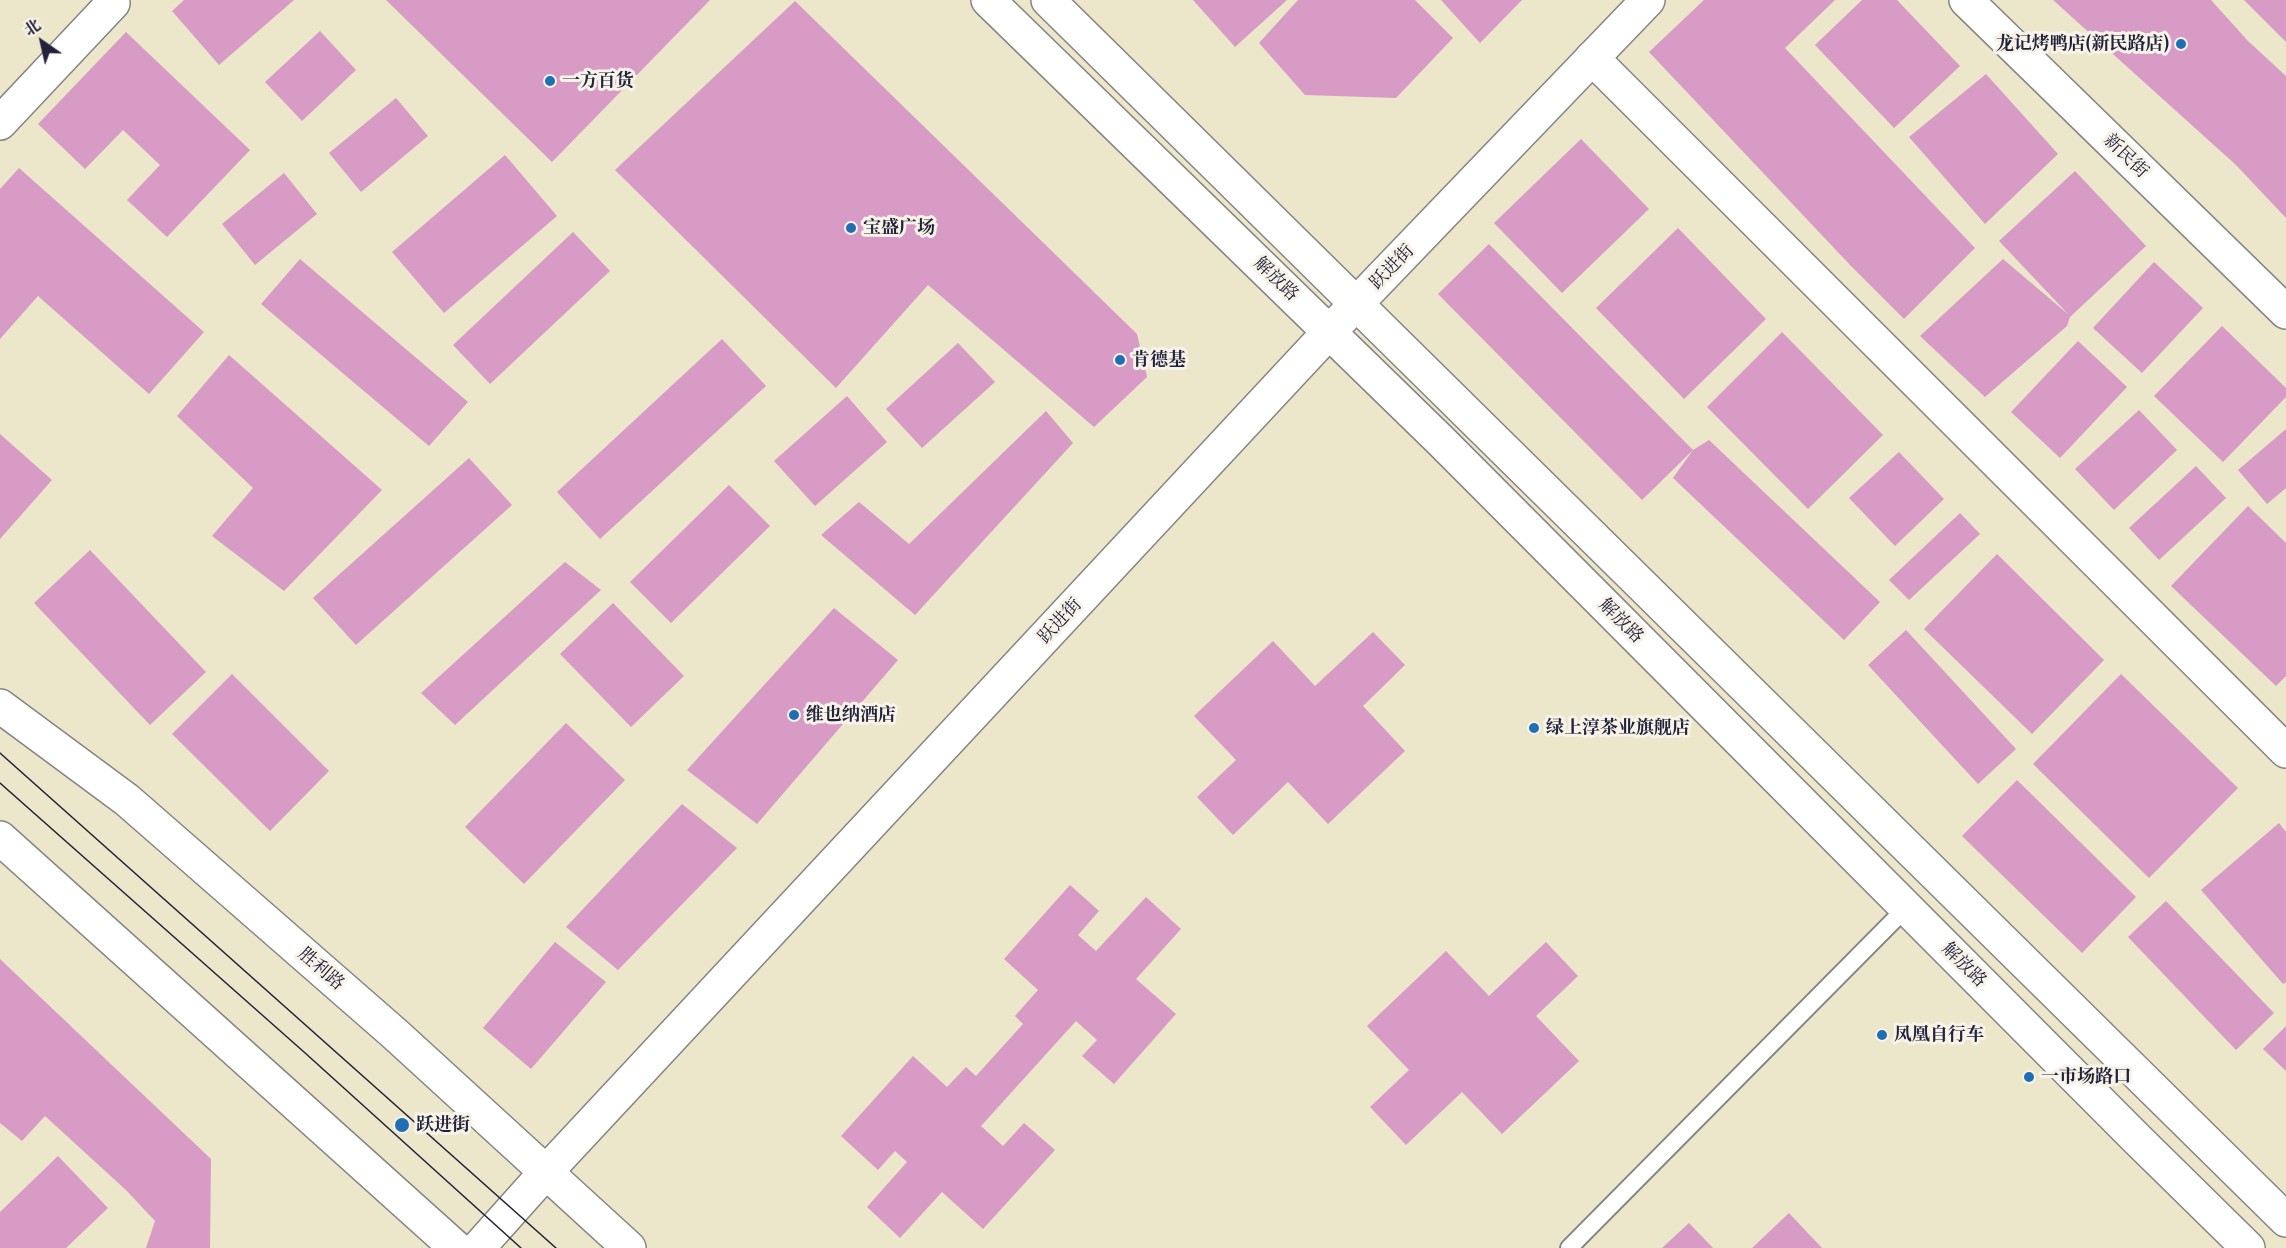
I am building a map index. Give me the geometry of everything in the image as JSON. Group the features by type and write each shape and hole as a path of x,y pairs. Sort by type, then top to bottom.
{"main road":[{"path":"0,123 113,3 110,0"},
{"name":"解放路","path":"988,0 1330,332 2248,1248"},
{"path":"1048,0 2286,1220"},
{"name":"跃进街","path":"478,1248 546,1172 1357,303 1648,0"},
{"name":"新民街","path":"1966,0 2286,312"},
{"path":"1592,58 2286,751"},
{"name":"胜利路","path":"0,706 127,800 395,1034 629,1248"},
{"path":"0,838 456,1248"}],"lane":[{"path":"1569,1248 1907,908"}],"building":[{"path":"184,0 294,0 219,65 172,11"},
{"name":"一方百货","path":"386,0 710,0 552,162"},
{"path":"1193,0 1287,0 1235,47"},
{"path":"1298,0 1415,0 1453,38 1396,98 1305,95 1259,43"},
{"path":"1441,0 1522,0 1480,43"},
{"path":"1704,0 1835,0 1785,48 1975,248 1904,319 1649,52"},
{"path":"1862,0 1897,0 1960,66 1894,128 1815,45"},
{"path":"2053,0 2211,0 2248,41 2286,76 2286,218 2236,165"},
{"path":"2244,0 2286,0 2286,42"},
{"name":"宝盛广场","path":"795,1 1137,334 1147,377 1094,427 928,285 836,388 615,170"},
{"path":"320,31 356,70 302,121 265,82"},
{"path":"126,32 250,150 167,237 127,200 160,165 123,130 85,169 38,124"},
{"path":"1986,74 2058,154 1985,224 1909,137"},
{"path":"396,98 428,136 361,192 329,153"},
{"path":"1581,139 1649,209 1562,293 1494,223"},
{"path":"505,155 557,216 444,313 392,252"},
{"path":"19,168 204,332 149,394 38,296 0,339 0,189"},
{"path":"2075,171 2146,246 2070,317 2067,326 1985,397 1920,336 2003,259 2069,315 1999,241"},
{"path":"284,173 317,214 255,265 222,224"},
{"path":"1678,228 1766,319 1684,399 1596,308"},
{"path":"573,232 610,271 490,384 453,345"},
{"path":"1489,244 1693,450 1642,500 1438,294"},
{"path":"300,259 468,402 429,446 261,304"},
{"path":"2154,262 2203,308 2142,373 2093,328"},
{"path":"2222,326 2286,388 2286,397 2223,462 2154,396"},
{"path":"1782,332 1883,435 1808,509 1707,407"},
{"path":"722,339 766,386 600,539 557,492"},
{"path":"2078,341 2127,387 2060,458 2011,412"},
{"path":"958,343 995,382 922,448 886,409"},
{"path":"229,355 382,490 284,591 212,536 253,488 177,416"},
{"path":"847,396 887,442 815,506 774,461"},
{"path":"2139,410 2177,450 2114,510 2075,469"},
{"path":"1046,411 1073,443 915,615 821,535 859,502 909,544"},
{"path":"2286,429 2286,488 2267,504 2238,470"},
{"path":"0,434 52,480 0,539"},
{"path":"1709,440 1880,602 1844,640 1673,478 1693,450"},
{"path":"1899,452 1944,499 1895,546 1849,498"},
{"path":"469,458 512,505 356,645 313,598"},
{"path":"2196,466 2226,498 2159,560 2129,528"},
{"path":"729,485 770,526 671,623 630,582"},
{"path":"2248,506 2286,543 2286,676 2276,686 2171,586"},
{"path":"1960,513 1980,534 1909,600 1889,580"},
{"path":"90,550 206,672 150,725 34,603"},
{"path":"1997,554 2104,660 2032,734 1924,629"},
{"path":"565,562 601,590 455,725 421,693"},
{"path":"613,603 684,676 631,727 560,654"},
{"name":"维也纳酒店","path":"834,608 898,660 757,824 687,770"},
{"path":"1906,630 2016,749 1978,784 1868,665"},
{"path":"1373,632 1405,665 1363,706 1405,751 1328,824 1288,782 1233,835 1197,797 1236,760 1194,716 1273,641 1315,686"},
{"path":"232,674 329,771 270,831 172,734"},
{"path":"2121,674 2238,788 2149,878 2033,764"},
{"path":"566,723 625,780 524,884 465,827"},
{"path":"2017,780 2136,897 2082,953 1962,836"},
{"path":"682,804 737,848 618,970 566,927"},
{"path":"2279,823 2286,832 2286,982 2283,984 2201,890"},
{"path":"1070,885 1099,911 1078,935 1096,951 1146,897 1181,929 1136,979 1176,1014 1114,1084 1082,1056 1097,1040 1076,1021 981,1126 1003,1146 1024,1123 1055,1150 983,1229 942,1192 900,1238 867,1207 907,1162 895,1151 878,1170 841,1136 913,1056 947,1087 966,1067 976,1076 1023,1024 1015,1016 1038,990 1004,959"},
{"path":"2166,901 2274,1013 2236,1050 2128,937"},
{"path":"555,942 606,982 531,1069 483,1028"},
{"path":"1546,942 1578,976 1536,1016 1579,1061 1502,1134 1462,1092 1406,1145 1370,1107 1409,1070 1367,1026 1446,951 1489,996"},
{"path":"0,959 211,1159 210,1248 146,1248 155,1221 127,1191 45,1116 22,1141 0,1123"},
{"path":"2286,1026 2286,1071 2263,1049"},
{"path":"58,1156 108,1208 66,1248 0,1248 0,1212"},
{"path":"1789,1213 1822,1248 1752,1248"},
{"path":"1689,1223 1713,1248 1662,1248"}],"tram line":[{"path":"0,753 556,1248"},
{"path":"0,783 521,1248"}],"place":[{"name":"龙记烤鸭店(新民路店)","path":"2181,44"},
{"name":"一方百货","path":"550,81"},
{"name":"宝盛广场","path":"851,228"},
{"name":"肯德基","path":"1120,360"},
{"name":"维也纳酒店","path":"794,715"},
{"name":"绿上淳茶业旗舰店","path":"1534,728"},
{"name":"凤凰自行车","path":"1882,1035"},
{"name":"一市场路口","path":"2029,1077"},
{"name":"跃进街","path":"402,1125"}]}
